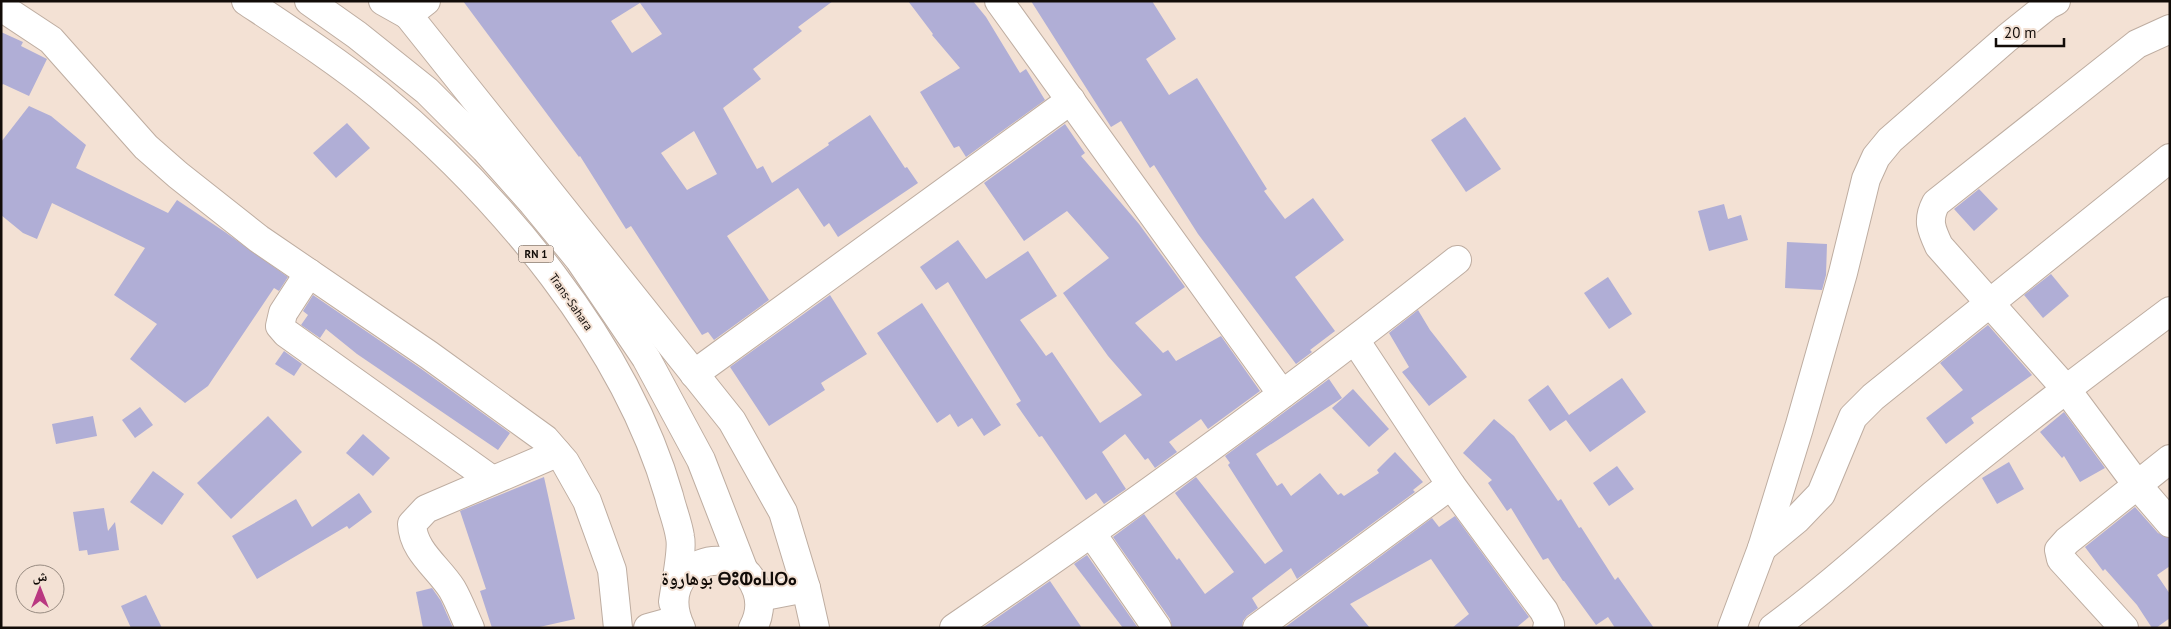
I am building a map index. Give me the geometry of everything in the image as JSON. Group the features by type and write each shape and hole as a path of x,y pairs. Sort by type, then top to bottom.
{"main road":[{"name":"Trans-Sahara","path":"246,1 304,39 378,94 423,133 531,247 584,320 630,395 659,463 681,538 677,617"},
{"name":"RN 1","path":"309,1 357,35 427,92 484,149 533,203 579,259 646,358 701,460 744,571"},
{"path":"383,1 417,8 732,422 783,512 806,588 815,628"},
{"path":"999,1 1282,394"},
{"path":"1732,628 1762,548 1799,428 1843,273 1866,179 1876,157 1890,140 2007,38 2048,5 2056,1"},
{"path":"1,7 51,40 146,147 178,175 259,239 429,355 545,439 565,462 587,500 612,570 618,628"},
{"path":"2170,29 2150,36 2137,44 1936,203 1929,222 1939,246 1988,304 2066,389 2138,486 2170,523"},
{"path":"694,374 1071,100"},
{"path":"1762,548 1796,520 1820,494 1853,417 1873,397 2170,158"},
{"path":"954,628 1092,534 1355,340 1457,260"},
{"path":"309,273 283,313 280,326 286,333 492,480"},
{"path":"1772,628 1834,582 1933,495 2066,389 2170,311"},
{"path":"1355,340 1451,485 1544,611 1550,624 1547,628"},
{"path":"470,628 452,589 418,546 412,531 412,524 426,509 557,453"},
{"path":"2124,628 2060,559 2059,550 2067,541 2170,459"},
{"path":"1257,628 1451,485"},
{"path":"1092,534 1157,628"},
{"path":"648,628 677,617 676,589 682,577 692,568 705,562 718,561 732,564 744,571 754,582 759,597 759,612 753,628"},
{"path":"759,597 806,588"}],"building":[{"path":"463,1 833,1 798,27 802,31 753,69 761,79 723,108 757,169 763,166 772,183 870,115 905,168 907,167 918,183 838,237 829,223 824,227 798,188 727,236 769,300 714,340 708,332 702,335 631,226 626,229 579,157","holes":["640,3 662,34 632,53 611,21","694,131 717,174 687,190 661,153"]},
{"path":"908,1 973,1 986,17 1020,73 1026,69 1045,100 966,157 959,146 954,148 920,92 960,68 932,35"},
{"path":"1031,1 1152,1 1176,39 1146,59 1169,95 1197,78 1267,189 1264,191 1285,219 1313,198 1344,240 1295,277 1335,331 1310,350 1312,352 1296,364 1198,234 1154,165 1150,168 1121,121 1111,127"},
{"path":"1,32 23,42 21,46 47,59 29,96 3,84 1,86"},
{"path":"29,106 51,116 86,145 76,168 168,213 177,200 288,277 279,291 274,288 208,386 185,403 130,359 157,324 114,295 145,248 52,203 37,239 23,233 1,215 1,142"},
{"path":"1465,117 1501,169 1466,192 1431,140"},
{"path":"347,123 370,148 336,178 313,153"},
{"path":"1065,124 1085,153 1081,156 1139,224 1185,287 1135,323 1163,353 1168,350 1176,361 1221,336 1260,391 1208,429 1201,419 1169,442 1177,452 1155,468 1148,458 1145,460 1125,434 1102,452 1126,489 1104,504 1096,493 1086,500 1042,436 1039,437 1016,404 1021,401 948,282 936,290 920,267 958,240 986,279 1028,251 1057,296 1020,320 1046,356 1052,352 1100,423 1142,395 1108,356 1063,293 1109,258 1067,211 1024,241 984,183"},
{"path":"1979,189 1998,209 1974,231 1954,209"},
{"path":"1724,204 1728,219 1741,215 1748,240 1709,251 1698,211"},
{"path":"1787,242 1827,244 1826,275 1822,290 1785,288"},
{"path":"2051,274 2069,296 2043,318 2024,295"},
{"path":"1608,277 1632,314 1609,329 1584,293"},
{"path":"313,295 420,368 510,433 498,450 357,354 326,329 320,338 301,325 308,315 303,311"},
{"path":"830,295 867,354 821,383 825,390 769,426 730,367"},
{"path":"922,303 1001,425 984,436 972,418 958,427 950,414 937,423 877,333"},
{"path":"1418,310 1430,330 1467,377 1429,406 1402,372 1409,367 1389,333"},
{"path":"1988,325 2032,375 1971,418 1974,423 1946,444 1926,418 1963,390 1940,363"},
{"path":"284,351 302,364 294,376 275,364"},
{"path":"1622,378 1646,412 1590,452 1566,420 1550,431 1528,400 1548,385 1569,415"},
{"path":"1329,379 1342,398 1256,454 1277,486 1282,483 1291,496 1320,473 1338,495 1341,493 1344,496 1379,473 1377,470 1395,452 1423,482 1413,490 1415,492 1297,579 1291,568 1252,598 1258,608 1243,621 1242,628 1172,628 1170,619 1113,537 1144,514 1177,560 1179,558 1205,594 1234,572 1175,493 1196,477 1265,564 1283,551 1228,465 1230,463 1225,456"},
{"path":"1353,389 1389,429 1369,447 1332,408"},
{"path":"140,407 153,425 135,438 122,420"},
{"path":"2064,412 2105,468 2080,482 2064,456 2062,458 2040,432"},
{"path":"93,416 97,436 56,444 52,424"},
{"path":"268,416 302,452 231,519 197,483"},
{"path":"1494,419 1514,436 1558,501 1561,499 1579,528 1581,527 1615,580 1618,577 1654,628 1615,628 1608,617 1596,625 1548,558 1543,560 1511,508 1507,511 1488,483 1492,480 1463,453"},
{"path":"363,434 390,458 373,476 346,453"},
{"path":"2009,462 2024,489 1997,504 1982,478"},
{"path":"1617,466 1634,489 1609,506 1593,483"},
{"path":"153,471 184,494 162,525 130,502"},
{"path":"544,477 575,619 535,628 492,628 480,591 486,589 460,511"},
{"path":"359,493 372,512 349,529 347,526 257,579 232,536 296,499 312,527"},
{"path":"2135,507 2158,533 2170,538 2170,566 2157,575 2170,594 2170,618 2156,628 2152,628 2137,605 2105,569 2103,571 2085,547"},
{"path":"104,508 108,531 115,522 119,550 88,555 87,550 79,551 73,512"},
{"path":"1455,516 1529,617 1516,628 1452,628 1469,614 1431,559 1350,604 1370,628 1284,628 1432,518 1439,527"},
{"path":"1087,555 1138,628 1123,628 1074,564"},
{"path":"1050,581 1082,628 982,628 1027,597"},
{"path":"432,588 441,601 453,628 423,628 416,592"},
{"path":"146,595 162,628 131,628 121,606"}],"district":[{"name":"بوهاروة ⴱⵓⵀⴰⵡⵔⴰ","path":"729,579"}]}
